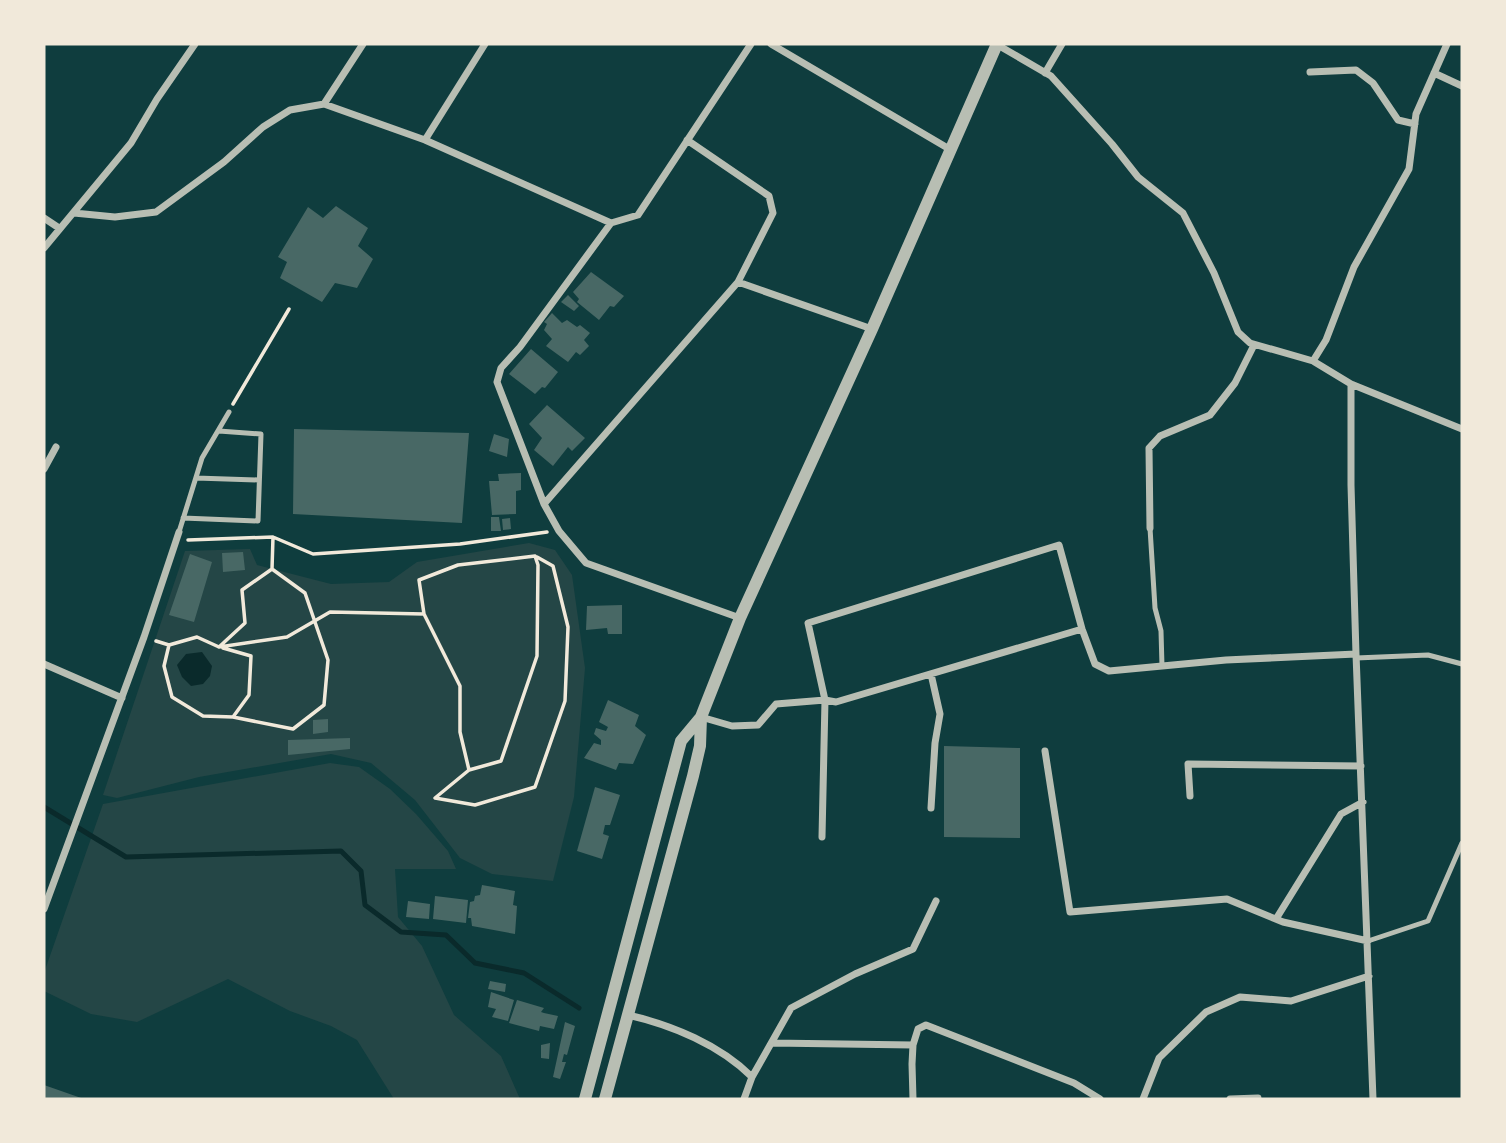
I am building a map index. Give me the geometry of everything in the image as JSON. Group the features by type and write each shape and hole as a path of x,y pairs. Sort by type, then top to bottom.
{"street":[{"path":"44,248 131,143 195,44"},
{"path":"324,104 363,44"},
{"path":"425,140 485,44"},
{"path":"740,618 586,563 559,531 544,504 497,382 501,368 520,347 611,223 638,215 751,44"},
{"path":"771,44 952,150"},
{"path":"585,1099 681,741 701,717 740,618 872,329 997,44 1051,76 1138,177 1183,213 1214,273 1238,332 1254,345 1313,361 1351,384 1462,429"},
{"path":"1045,73 1062,44"},
{"path":"1313,361 1326,340 1354,267 1409,169 1416,114 1447,44"},
{"path":"1310,72 1356,70 1373,83 1398,120 1415,124"},
{"path":"1434,73 1462,86"},
{"path":"74,214 115,217 156,212 224,162 263,127 290,110 324,104 425,140 611,223"},
{"path":"544,504 738,282 773,213 769,196 687,140"},
{"path":"44,218 60,228"},
{"path":"738,282 872,329"},
{"path":"1150,528 1149,448 1160,436 1210,415 1236,383 1254,345"},
{"path":"1351,384 1356,656 1373,1099"},
{"path":"44,469 56,447"},
{"path":"45,906 144,637 179,532"},
{"path":"822,837 825,700 808,623 1059,545 1082,629 1095,664 1109,671 1356,656"},
{"path":"701,717 732,726 758,725 776,704 825,700 836,702 1082,629"},
{"path":"44,664 122,698"},
{"path":"930,674 940,714 935,743 931,808"},
{"path":"606,1099 700,746 701,717"},
{"path":"1045,751 1070,912 1227,899 1276,919 1368,941"},
{"path":"1190,796 1188,764 1361,766"},
{"path":"1276,919 1341,814 1363,802"},
{"path":"744,1099 752,1077 791,1008 855,974 913,949 936,901"},
{"path":"1143,1099 1159,1058 1206,1012 1240,996 1291,1001 1369,976"},
{"path":"628,1015 663,1023 736,1061 752,1077"},
{"path":"913,1099 913,1045 918,1029 926,1025 1074,1083 1100,1099"},
{"path":"772,1043 913,1045"},
{"path":"1230,1099 1258,1098"}],"lane":[{"path":"179,532 202,458 229,412"},
{"path":"183,518 258,521 261,434 219,431"},
{"path":"196,478 259,480"},
{"path":"1150,528 1162,666"},
{"path":"1356,656 1428,655 1462,664"},
{"path":"1368,941 1427,921 1462,843"}],"path":[{"path":"229,412 289,309"},
{"path":"176,540 273,537 313,554 460,544 559,531"},
{"path":"272,569 273,537"},
{"path":"469,770 460,732 460,687 424,614 419,580 458,565 535,556 553,566 568,627 565,701 535,787 475,805 435,798 469,770 501,761 537,656 538,565 535,556"},
{"path":"169,645 164,666 172,697 203,716 233,717 293,729 324,705 328,660 305,593 272,569"},
{"path":"219,647 245,623 242,590 272,569"},
{"path":"219,647 287,637 330,612 424,614"},
{"path":"144,637 169,645 198,637 219,647 251,656 249,695 233,717"}],"shaded area":[{"path":"529,543 555,550 572,575 585,668 574,797 553,881 492,874 460,858 415,800 371,763 331,754 199,777 117,798 103,795 185,551 250,549 257,565 331,584 389,582 417,562"},
{"path":"202,652 212,666 210,676 203,684 191,686 182,677 177,665 186,654"},
{"path":"330,763 359,767 390,789 448,851 456,869 395,869 398,917 422,946 454,1015 501,1056 520,1099 394,1099 357,1040 331,1026 290,1011 228,979 137,1022 91,1014 44,991 44,973 103,804"}],"building":[{"path":"336,206 368,228 358,246 373,259 357,288 335,283 322,302 280,278 287,262 278,257 308,207 323,218"},
{"path":"591,272 624,296 614,307 610,306 599,320 577,302 579,299 573,292"},
{"path":"568,295 579,306 574,311 561,302"},
{"path":"552,313 562,323 567,320 590,333 584,340 589,346 580,355 576,352 568,362 546,346 552,339 544,330 547,324 544,322"},
{"path":"531,349 558,372 545,388 542,387 535,394 509,374"},
{"path":"547,405 585,438 572,451 568,447 553,466 534,450 542,438 529,424"},
{"path":"294,429 469,433 462,523 293,514"},
{"path":"494,434 509,439 507,457 489,451"},
{"path":"521,473 521,490 516,491 516,514 492,515 489,481 499,481 498,474"},
{"path":"491,517 499,517 501,531 491,531"},
{"path":"510,518 511,529 503,530 502,519"},
{"path":"243,552 245,570 223,572 222,553"},
{"path":"190,554 212,562 194,622 169,615"},
{"path":"622,605 622,634 608,634 607,628 586,630 587,606"},
{"path":"608,700 639,715 635,726 646,735 633,764 619,763 616,770 584,758 594,743 601,745 601,740 594,734 596,728 606,731 608,727 599,722"},
{"path":"328,719 328,732 313,734 313,720"},
{"path":"350,738 350,749 288,755 288,740"},
{"path":"944,746 1020,748 1020,838 944,837"},
{"path":"595,787 620,795 610,825 605,825 603,834 609,836 602,859 577,851"},
{"path":"482,885 515,891 515,934 472,926 471,918 468,918 470,902 480,895"},
{"path":"435,896 468,900 466,923 433,919"},
{"path":"408,901 430,904 429,919 406,917"},
{"path":"490,981 506,984 505,992 488,989"},
{"path":"491,992 514,1000 508,1021 492,1017 496,1009 488,1007"},
{"path":"517,1000 544,1008 541,1012 558,1016 554,1029 540,1026 539,1031 509,1023"},
{"path":"565,1022 575,1026 567,1055 564,1054 562,1062 566,1062 560,1079 553,1077"},
{"path":"550,1043 549,1059 541,1058 541,1045"},
{"path":"44,1085 84,1099 44,1099"}],"waterway":[{"path":"44,807 126,857 341,851 361,871 365,905 401,932 446,935 475,963 524,973 579,1008"}]}
